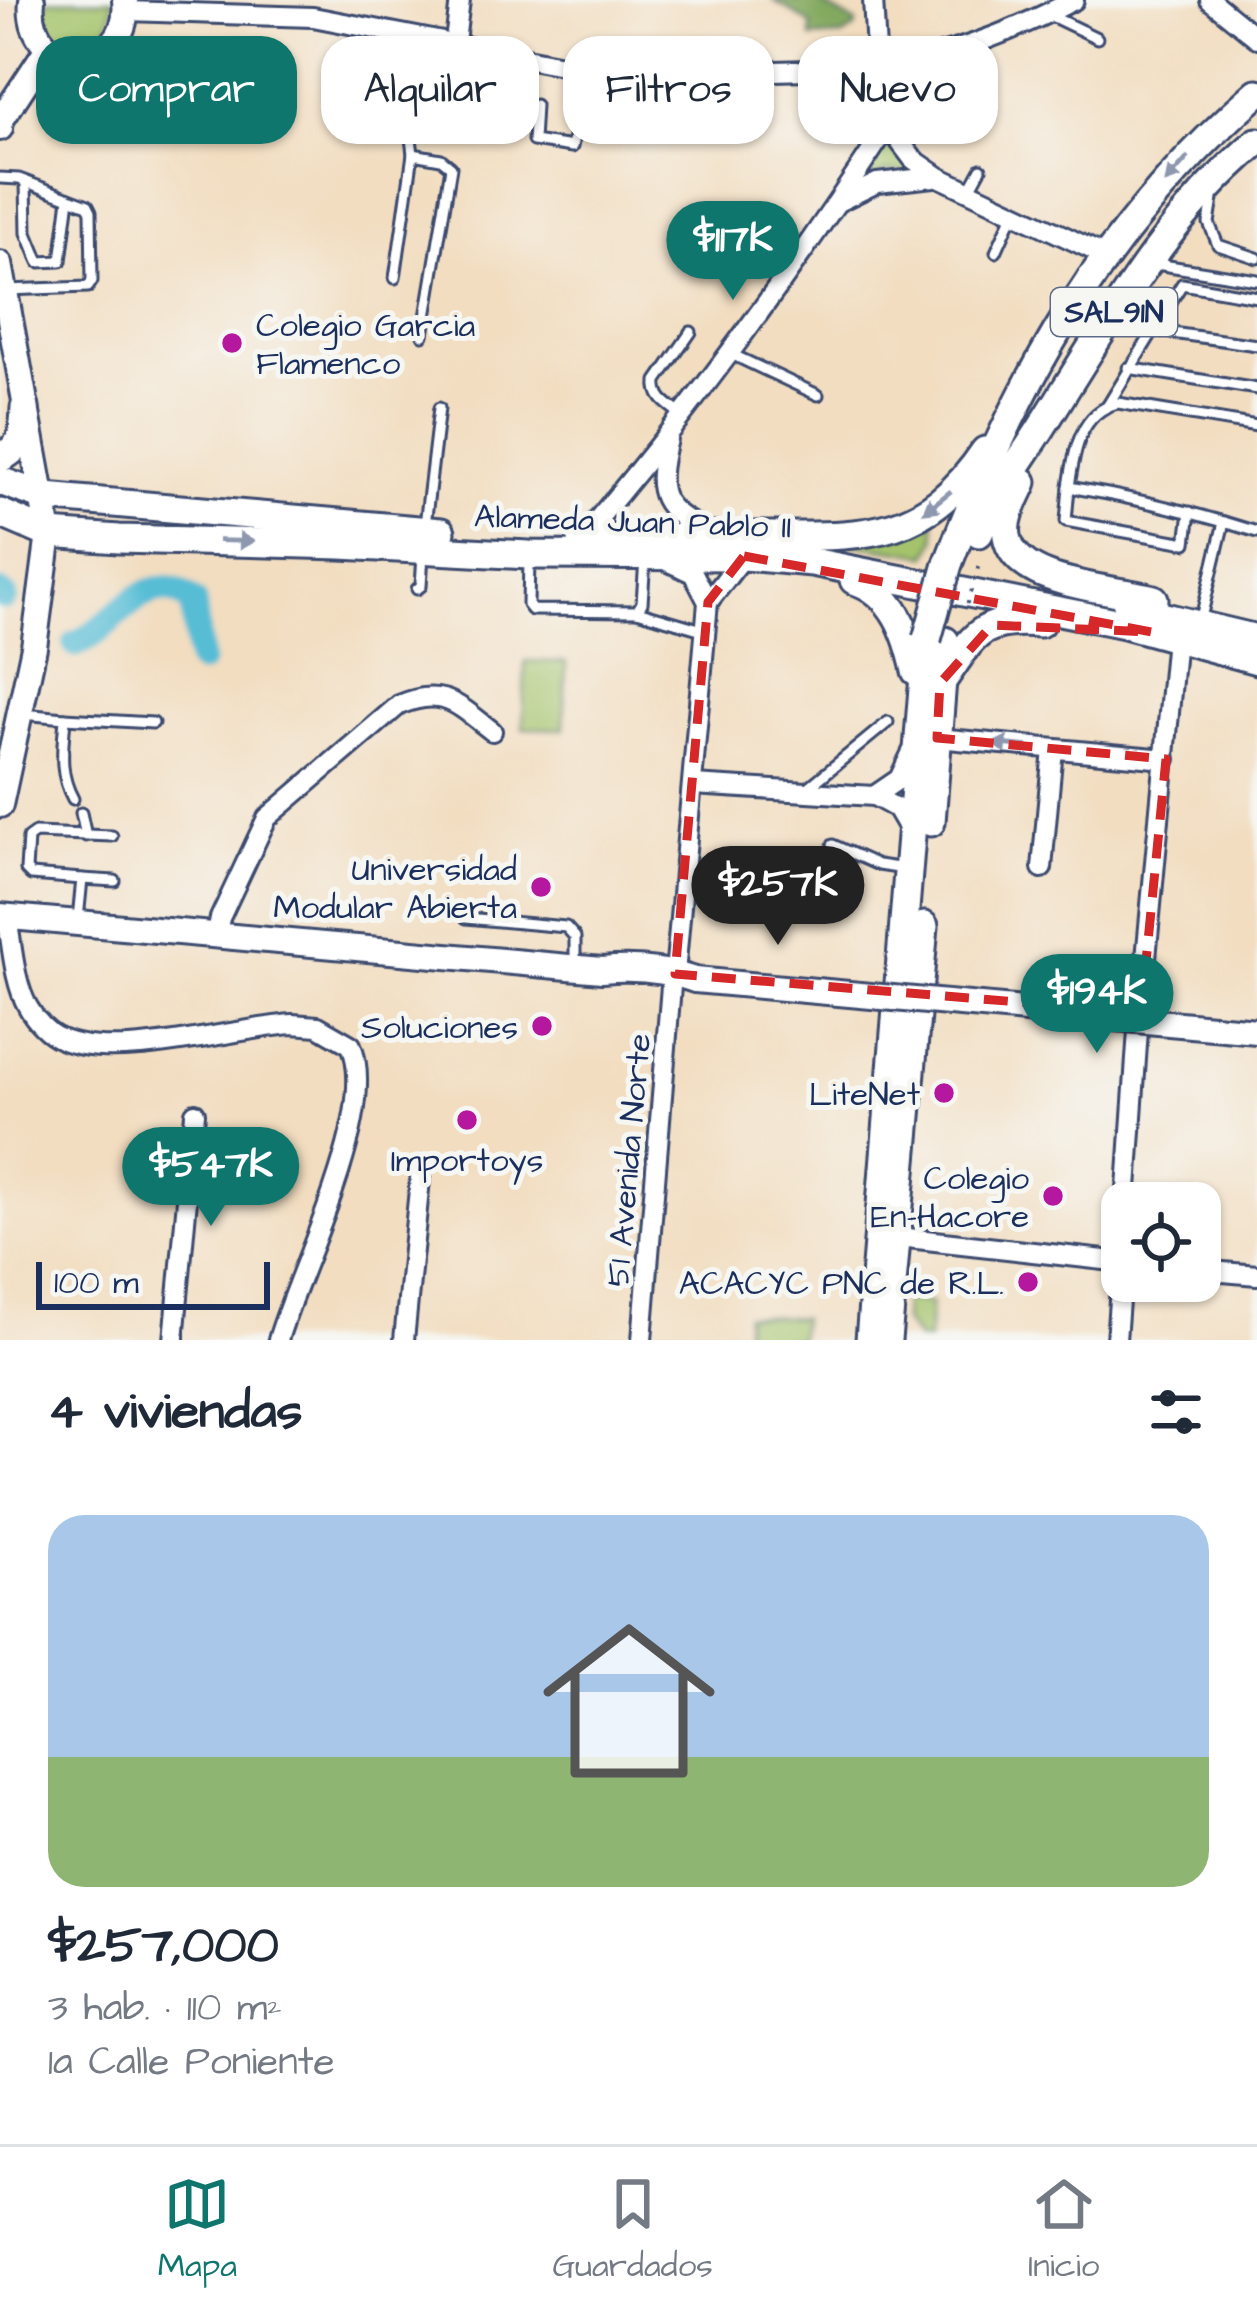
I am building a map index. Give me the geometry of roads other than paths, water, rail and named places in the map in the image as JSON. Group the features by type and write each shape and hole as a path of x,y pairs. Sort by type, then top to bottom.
{"main road":[{"name":"SAL91N","path":"869,1340 904,1053 936,640 989,492 1011,412 1053,334 1104,255 1193,151 1257,93"},
{"name":"SAL91N","path":"989,492 1048,417 1148,262 1257,142"},
{"path":"0,458 16,450 24,432 25,408"},
{"path":"717,537 878,533 899,526 927,512 956,488 1011,412"},
{"path":"1048,417 1008,517 1007,534 1018,560 1041,574 1167,603 1200,622"},
{"name":"Alameda Juan Pablo II","path":"0,481 45,496 529,555 744,556 847,568 1164,635 1257,660"},
{"name":"Alameda Juan Pablo II","path":"0,513 49,534 424,540 717,537 829,548 1200,622 1257,639"},
{"path":"744,556 862,582 877,590 904,629 930,692"},
{"path":"930,692 970,640 999,622 1164,635"},
{"name":"SAL91N","path":"912,966 901,869 912,837 927,734"},
{"name":"SAL91N","path":"887,1340 899,1238 904,1053"}],"street":[{"path":"32,0 33,26 40,36"},
{"path":"456,36 460,0"},
{"path":"873,0 875,36"},
{"path":"989,36 1074,0"},
{"path":"118,36 125,5 313,16 424,36"},
{"path":"1222,10 1257,38"},
{"path":"0,123 36,67"},
{"path":"581,539 729,353 876,144"},
{"path":"902,144 913,159 939,177 1104,255"},
{"path":"839,201 877,183 939,177"},
{"path":"0,264 49,534 34,647 10,711 0,805"},
{"path":"668,434 660,469 665,501 676,516 717,537"},
{"path":"651,557 686,567 708,602 744,556"},
{"name":"51 Avenida Norte","path":"642,1340 681,980 708,602"},
{"path":"1128,1182 1166,760 1164,635"},
{"path":"216,937 220,918 267,818 399,704 419,696 438,696 456,703 492,730"},
{"path":"693,785 803,791 829,799 874,796 899,779 927,734 1166,760"},
{"path":"1042,868 1053,748"},
{"path":"874,796 896,808 912,837"},
{"path":"278,1340 292,1290 346,1154 359,1082 351,1045 318,1026 293,1024 122,1046 61,1040 25,1004 3,916 681,980 1257,1027"},
{"path":"882,997 912,966 941,1003 1257,1027"},
{"path":"681,980 695,971 882,997"},
{"path":"882,997 904,1053"},
{"path":"904,1053 941,1003"},
{"path":"1139,1021 1257,1040"},
{"path":"174,1340 194,1113"},
{"path":"404,1340 421,1169"},
{"path":"899,1238 1101,1260"},
{"path":"1221,1272 1257,1275"},
{"path":"1116,1340 1119,1302"}],"lane":[{"path":"1047,14 1097,38"},
{"path":"394,278 413,154 406,99 414,34"},
{"path":"539,142 573,144"},
{"path":"413,154 441,159 451,167 423,335"},
{"path":"969,191 981,169"},
{"path":"0,178 26,182 91,211 90,285 82,290 6,290"},
{"path":"1217,181 1211,236 1225,250 1257,257"},
{"path":"26,182 26,233 39,262 61,261 69,198"},
{"path":"996,252 1015,212"},
{"path":"1148,262 1257,280"},
{"path":"1190,512 1186,543 1066,520 1084,426 1108,405 1182,284 1257,297"},
{"path":"1151,330 1257,345"},
{"path":"682,415 656,390 657,381 691,332"},
{"path":"729,353 818,395"},
{"path":"1128,368 1257,389"},
{"path":"1108,405 1257,426"},
{"path":"417,590 440,408"},
{"path":"1069,487 1190,512 1257,532"},
{"path":"1200,622 1224,522"},
{"path":"529,555 528,605 532,610 637,611 706,631"},
{"path":"637,611 651,557"},
{"path":"10,711 153,723"},
{"path":"65,718 63,777 73,799"},
{"path":"803,791 888,722"},
{"path":"829,799 830,772"},
{"path":"81,813 86,836"},
{"path":"112,836 35,833 26,846 26,870 115,881"},
{"path":"833,845 901,869"},
{"path":"77,924 82,879"},
{"path":"466,918 566,927 575,937 575,968"}],"waterway":[{"path":"76,644 132,602 161,589 193,602 200,661"},
{"path":"0,593 5,597"}],"place":[{"name":"Colegio Garcia Flamenco","path":"232,343"},
{"name":"Universidad Modular Abierta","path":"541,887"},
{"name":"Soluciones","path":"542,1026"},
{"name":"LiteNet","path":"944,1093"},
{"name":"Importoys","path":"467,1120"},
{"name":"Colegio En-Hacore","path":"1053,1196"},
{"name":"ACACYC PNC de R.L.","path":"1028,1282"}]}
